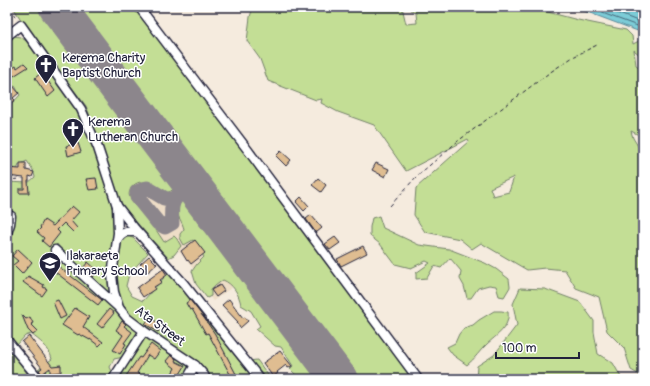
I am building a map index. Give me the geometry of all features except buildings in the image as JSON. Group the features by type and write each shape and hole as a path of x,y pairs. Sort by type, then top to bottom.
{"street":[{"path":"139,7 252,155 418,379"},
{"path":"7,36 21,25 80,109 98,148 117,206 138,233 184,284 260,379"},
{"name":"Ata Street","path":"117,206 117,240 112,275 114,292 119,308 127,318 144,331 195,365 206,379"},
{"path":"7,233 11,216"},
{"path":"117,240 127,231 138,233"},
{"path":"55,250 119,308"},
{"path":"113,379 144,331"},
{"path":"7,340 39,379"},
{"path":"187,379 195,365"}],"path":[{"path":"8,7 21,25"},
{"path":"390,206 416,177 458,141 573,57 597,45"},
{"path":"7,180 20,179"}],"shaded area":[{"path":"16,7 89,7 373,379 306,379 235,285 213,301 192,273 195,271 178,250 167,258 121,197 95,113"}],"green space":[{"path":"13,7 50,7 126,104 175,171 178,181 176,187 167,193 149,183 140,182 131,188 129,194 164,242 174,236 177,239 181,246 174,255 168,258 124,208 116,192 86,106 23,23"},
{"path":"67,7 135,7 413,379 347,379 180,157 160,134"},
{"path":"253,7 402,7 406,24 417,23 416,13 407,7 534,7 578,20 626,30 632,36 633,44 643,39 643,63 642,57 634,50 636,65 643,70 643,137 631,131 633,138 641,151 643,151 643,377 631,370 624,348 607,331 599,297 576,288 565,270 545,268 527,270 481,243 472,249 460,239 425,232 414,215 416,188 469,141 468,139 406,171 374,125 338,112 321,103 322,99 316,100 268,81 260,59 247,41 250,17","holes":["514,177 509,192 493,196 490,188"]},
{"path":"14,36 25,40 36,51 77,107 95,150 115,213 116,228 109,269 109,285 113,300 89,278 80,266 70,260 57,244 53,248 139,333 124,357 114,359 110,367 113,374 110,379 44,379 38,369 52,359 51,355 41,342 31,334 25,336 17,345 7,335 7,239 9,237 13,219 7,210 7,182 28,183 35,177 33,170 27,161 19,165 14,177 7,177 7,109 20,95 15,86 7,90 7,40"},
{"path":"184,196 190,196 196,200 332,379 300,379 290,369 293,366 281,347 275,346 256,329 260,326 251,311 241,305 235,290 227,282 223,280 211,289 211,296 207,298 196,284 192,271 204,257 193,240 184,245 180,238 180,234 184,229 176,212 176,208 179,201"},
{"path":"379,216 383,228 419,245 449,249 485,263 509,279 510,287 504,297 499,296 496,286 489,285 478,288 471,298 467,298 464,286 460,279 461,271 450,258 441,268 434,266 427,278 416,279 416,273 430,263 426,261 411,268 395,264 380,244 370,236 372,218"},
{"path":"125,236 133,238 148,253 129,274 126,286 132,296 143,301 169,272 240,362 257,360 271,379 209,379 200,364 131,316 121,307 117,282 120,241"},
{"path":"520,288 545,289 580,302 594,321 594,332 598,354 613,363 622,379 476,379 477,366 494,355 517,325 513,304"},
{"path":"494,311 508,312 505,326 499,334 484,346 467,365 453,355 447,347 455,343 459,334 464,328 473,325"},
{"path":"146,337 158,342 188,363 190,370 184,379 117,379 141,341"},
{"path":"7,345 31,379 7,379"}],"water":[{"path":"574,7 643,7 643,33"}],"taxiway":[{"path":"173,200 164,198 147,188 137,192 137,197 158,223 165,227 172,223 172,209 174,200 190,183"}],"runway":[{"path":"57,7 339,379"}],"place":[{"name":"Kerema Charity Baptist Church","path":"46,84"},
{"name":"Kerema Lutheran Church","path":"73,148"},
{"name":"Ilakaraeta Primary School","path":"50,282"}]}
